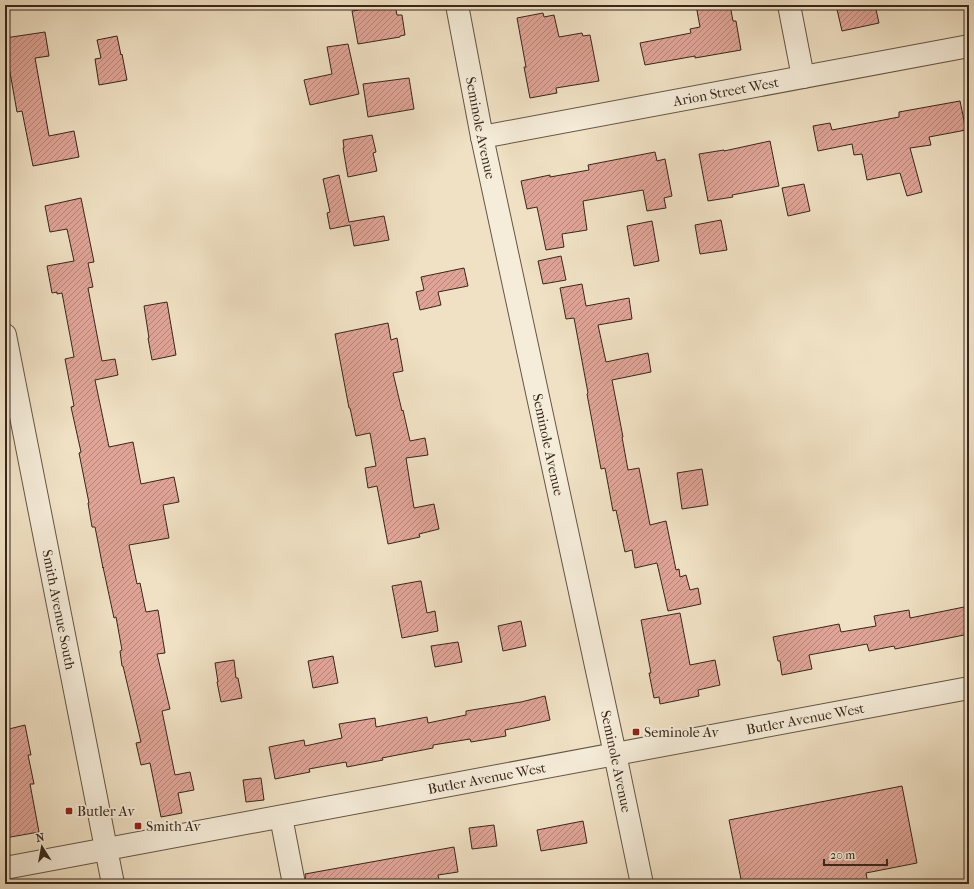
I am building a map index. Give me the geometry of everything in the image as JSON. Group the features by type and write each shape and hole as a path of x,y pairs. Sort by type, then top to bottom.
{"street":[{"name":"Seminole Avenue","path":"457,5 482,137 616,754 642,884"},
{"path":"789,5 803,77"},
{"name":"Arion Street West","path":"482,137 969,46"},
{"name":"Smith Avenue South","path":"5,335 113,884"},
{"name":"Butler Avenue West","path":"5,868 969,688"},
{"path":"281,817 294,884"}],"building":[{"path":"395,5 397,15 402,15 405,35 358,44 352,11"},
{"path":"696,5 730,5 733,21 736,21 741,50 645,65 640,43 691,33 690,29 700,27"},
{"path":"836,5 875,5 879,23 842,31"},
{"path":"543,13 544,17 554,15 559,37 582,33 583,36 590,35 599,81 556,88 557,93 530,98 517,18"},
{"path":"45,32 49,56 35,58 49,136 74,131 79,157 33,166 22,111 17,112 5,38"},
{"path":"117,36 127,80 99,85 95,59 101,58 97,40"},
{"path":"348,44 359,94 310,105 304,80 332,74 327,47"},
{"path":"409,78 414,109 368,117 363,84"},
{"path":"960,101 966,130 929,137 931,145 910,148 922,192 907,196 900,173 867,180 862,154 854,155 852,144 818,151 813,126 830,123 832,130 899,117 899,112"},
{"path":"372,135 376,152 373,153 377,171 348,177 343,140"},
{"path":"770,141 779,186 732,195 733,197 708,201 699,154 724,151"},
{"path":"655,152 657,161 665,159 672,196 664,198 666,208 647,211 643,190 583,201 587,230 562,234 564,247 546,250 537,207 527,209 521,181 550,175 550,177 589,170 588,165"},
{"path":"339,175 349,222 384,216 389,240 354,246 350,225 330,229 327,213 330,212 323,179"},
{"path":"804,184 810,211 788,216 782,188"},
{"path":"81,198 94,262 88,263 93,287 88,288 102,361 115,359 118,375 95,380 109,447 133,442 141,484 174,477 179,502 163,505 169,538 129,545 137,584 140,583 146,612 158,610 165,653 157,654 170,709 162,711 175,775 190,772 194,790 178,793 182,813 161,817 150,763 141,765 136,743 141,742 122,666 120,651 122,650 116,617 114,618 95,527 92,527 79,453 81,452 71,407 74,406 65,359 74,357 62,293 52,293 47,266 74,261 67,229 50,232 45,206"},
{"path":"721,220 727,250 700,254 695,225"},
{"path":"652,221 659,261 634,266 627,226"},
{"path":"561,256 566,280 543,284 538,261"},
{"path":"464,268 468,286 438,292 441,305 420,310 416,292 424,290 421,277"},
{"path":"582,284 586,306 629,298 632,319 598,325 606,362 648,353 651,372 612,380 628,470 639,468 650,525 666,521 676,570 679,569 680,577 686,575 690,590 698,588 701,604 668,611 657,563 635,568 632,550 625,552 616,510 613,511 605,468 601,469 574,318 566,319 560,288"},
{"path":"167,302 176,355 152,360 144,306"},
{"path":"388,323 391,340 397,338 403,371 393,373 410,441 425,438 428,455 406,458 414,508 434,504 439,529 419,534 420,537 388,544 377,486 368,488 365,468 376,466 370,433 356,436 349,408 335,334"},
{"path":"702,469 708,505 682,509 677,473"},
{"path":"421,581 427,613 435,611 438,631 402,638 392,586"},
{"path":"969,606 969,634 895,649 894,646 869,651 867,644 809,655 812,669 782,675 780,661 778,661 773,637 839,624 841,632 876,626 874,616 909,610 910,618"},
{"path":"680,613 690,665 715,660 720,685 698,690 699,696 660,704 659,697 654,698 641,620"},
{"path":"521,621 526,646 503,651 498,626"},
{"path":"458,642 462,662 435,667 431,646"},
{"path":"333,656 338,683 313,688 308,661"},
{"path":"234,660 236,678 238,678 242,698 221,702 215,663"},
{"path":"545,696 550,720 505,730 506,736 471,742 470,739 433,745 433,748 382,758 383,760 347,767 346,762 309,769 310,772 275,779 269,747 304,740 305,746 342,738 339,724 375,718 376,727 427,717 428,723 466,715 466,711 521,702"},
{"path":"25,725 31,755 28,755 34,784 30,784 39,832 5,838 5,730"},
{"path":"261,778 264,800 246,802 243,780"},
{"path":"902,786 917,863 866,873 868,884 742,884 729,820"},
{"path":"583,821 587,843 541,851 537,830"},
{"path":"494,825 497,846 472,849 469,828"},
{"path":"454,847 458,872 438,875 440,884 306,884 305,874"}],"place":[{"name":"Seminole Av","path":"636,732"},
{"name":"Butler Av","path":"69,811"},
{"name":"Smith Av","path":"138,826"}]}
